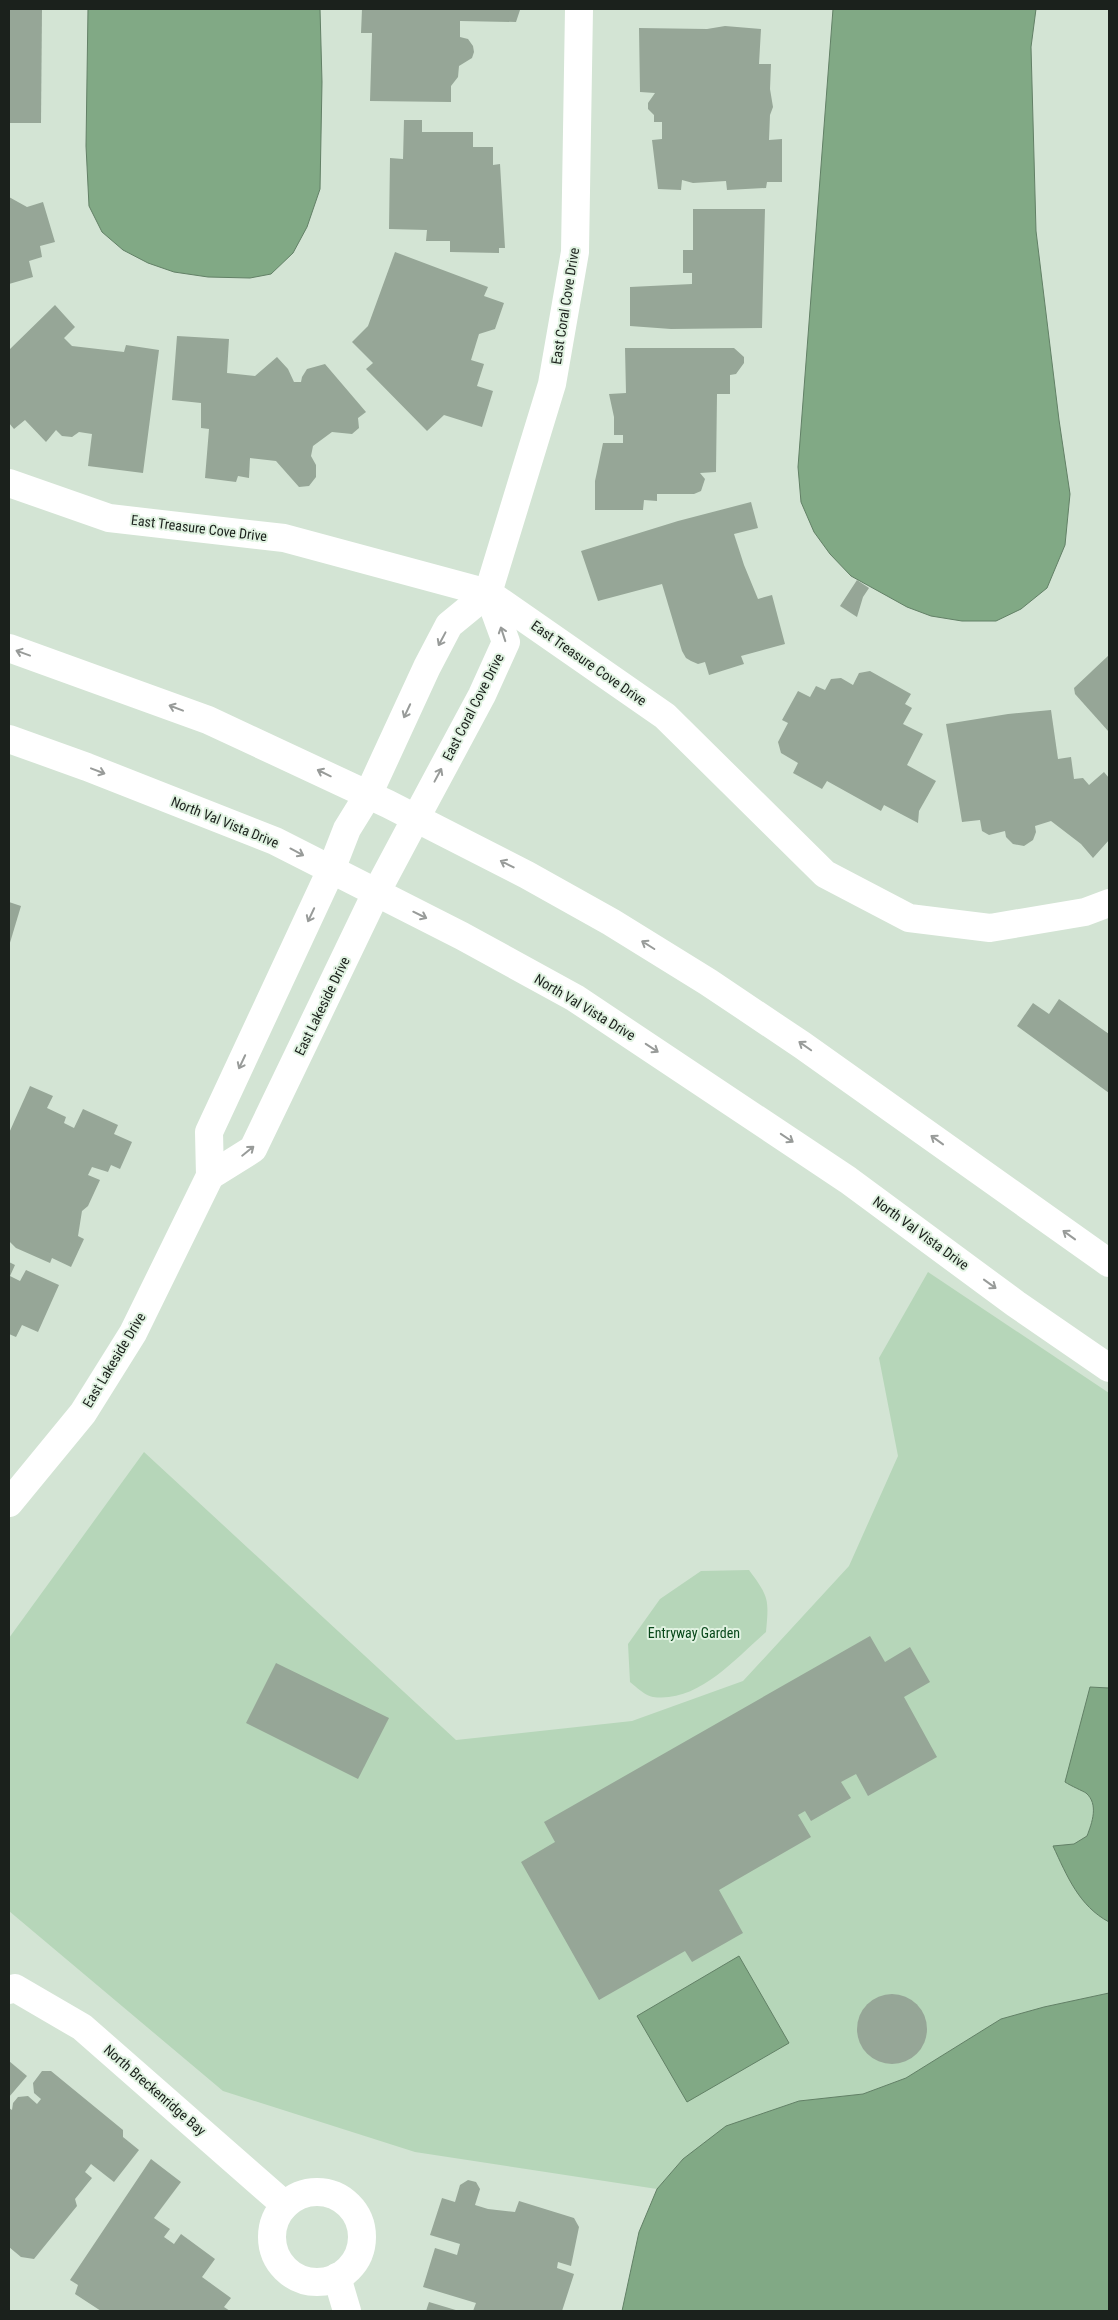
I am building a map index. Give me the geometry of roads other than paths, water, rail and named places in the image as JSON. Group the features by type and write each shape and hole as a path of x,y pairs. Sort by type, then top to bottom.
{"street":[{"name":"East Coral Cove Drive","path":"416,818 482,695 506,642 488,593 552,384 575,252 579,9"},
{"name":"East Treasure Cove Drive","path":"9,483 109,518 284,538 488,593 665,716 825,874 909,918 990,928 1085,912 1109,903"},
{"path":"368,795 427,667 449,625 488,593"},
{"path":"9,648 208,720 416,818 561,894 708,982 818,1056 1109,1263"},
{"name":"North Val Vista Drive","path":"9,739 87,767 275,841 462,936 574,998 840,1175 1024,1309 1109,1368"},
{"name":"East Lakeside Drive","path":"9,1503 83,1413 105,1381 138,1324 210,1176 209,1132 331,870 347,829 368,795"},
{"name":"East Lakeside Drive","path":"210,1176 253,1150 376,893 416,818"},
{"name":"North Breckenridge Bay","path":"12,1989 82,2027 285,2205"},
{"path":"312,2191 328,2193 342,2199 353,2210 360,2224 362,2240 358,2255 350,2268 337,2277 324,2282 310,2281 297,2277 285,2269 277,2258 272,2244 272,2230 277,2217 285,2205 298,2196 312,2191"},
{"path":"337,2277 347,2311"}],"park label":[{"name":"Entryway Garden","path":"694,1633"}]}
